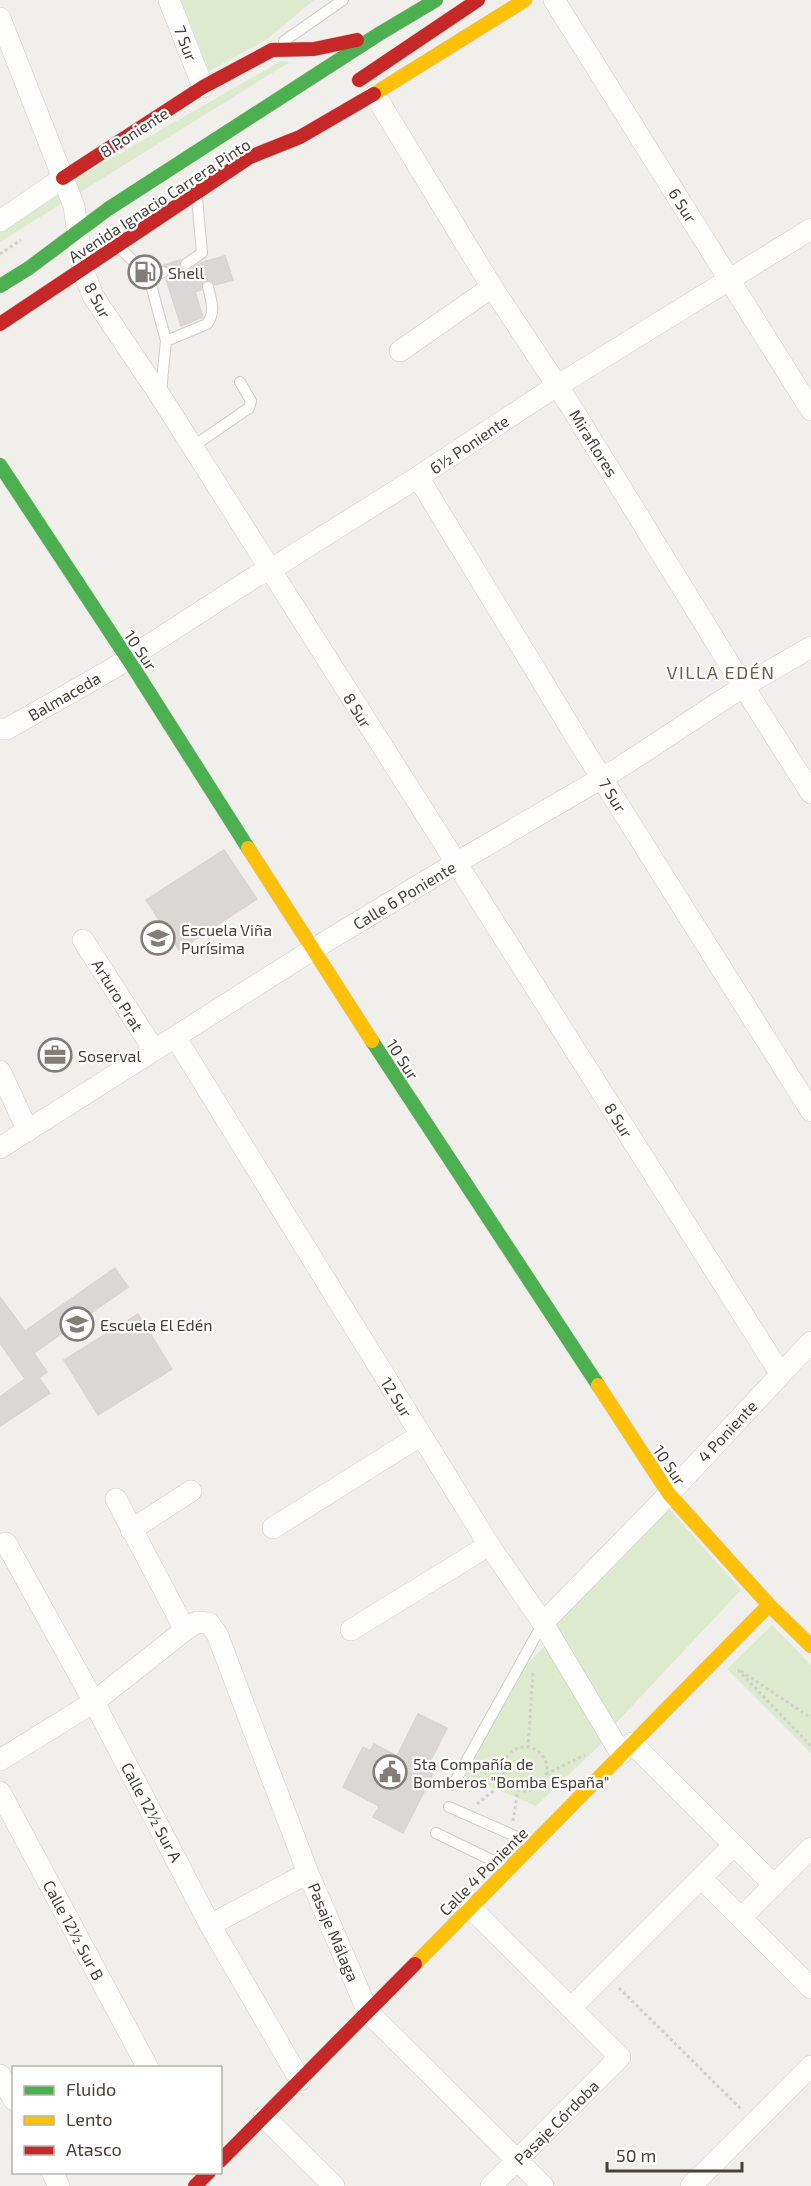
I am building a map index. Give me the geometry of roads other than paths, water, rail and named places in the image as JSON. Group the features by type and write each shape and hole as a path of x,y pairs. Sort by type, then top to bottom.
{"street":[{"name":"7 Sur","path":"169,0 203,87"},
{"path":"351,86 478,0"},
{"name":"Avenida Ignacio Carrera Pinto","path":"0,324 249,157 300,137 375,95 525,0"},
{"name":"6 Sur","path":"555,0 811,410"},
{"name":"Avenida Ignacio Carrera Pinto","path":"0,286 29,268 108,208 433,1"},
{"name":"8 Sur","path":"1,24 76,213 83,270 97,303 161,397 780,1373"},
{"path":"272,50 330,47 379,34"},
{"name":"8 Poniente","path":"0,221 203,87 272,50"},
{"name":"Miraflores","path":"375,95 492,287 558,387 811,793"},
{"path":"249,157 305,118"},
{"name":"6½ Poniente","path":"128,659 256,576 270,570 418,477 544,394 811,229"},
{"path":"400,351 492,287"},
{"name":"10 Sur","path":"0,465 128,659 312,951 669,1494 769,1605 811,1646"},
{"name":"7 Sur","path":"418,477 602,778 811,1111"},
{"name":"Calle 6 Poniente","path":"0,1148 312,951 456,863 602,778 744,686 811,647"},
{"name":"Balmaceda","path":"0,729 7,729 128,659"},
{"name":"Arturo Prat","path":"84,940 153,1050"},
{"name":"12 Sur","path":"176,1038 489,1545 543,1623 622,1746 734,1845 774,1885"},
{"path":"0,1071 28,1131"},
{"name":"4 Poniente","path":"543,1623 669,1494 811,1342"},
{"path":"273,1528 420,1435"},
{"path":"131,1530 191,1491"},
{"path":"0,1760 94,1702 185,1630 116,1499"},
{"name":"Calle 12½ Sur A","path":"6,1543 94,1702 210,1925 300,2080"},
{"path":"351,1630 489,1545"},
{"name":"Calle 4 Poniente","path":"222,2158 533,1844 622,1746 769,1605"},
{"name":"Pasaje Málaga","path":"185,1630 197,1622 209,1623 217,1634 308,1873 368,2012 543,2186"},
{"name":"Calle 12½ Sur B","path":"0,1792 147,2066"},
{"path":"470,1907 571,2008 734,1845"},
{"path":"741,1918 811,1848"},
{"path":"210,1925 308,1873"},
{"path":"701,1878 811,1988"},
{"name":"Pasaje Córdoba","path":"491,2186 620,2057 571,2008"},
{"path":"691,2186 811,2066"},
{"path":"0,2074 12,2096"},
{"path":"264,2117 334,2186"}],"lane":[{"path":"272,50 343,0"},
{"path":"186,264 202,257 197,193"},
{"path":"118,247 149,277 166,341 161,397"},
{"path":"149,277 163,272"},
{"path":"166,341 207,324 211,319 213,309 208,287"},
{"path":"192,447 249,408 251,400 240,382"},
{"path":"453,1785 543,1623"},
{"path":"449,1807 533,1844"},
{"path":"436,1833 509,1868"}],"place":[{"name":"Shell","path":"145,272"},
{"name":"Escuela Viña Purísima","path":"158,938"},
{"name":"Soserval","path":"55,1055"},
{"name":"Escuela El Edén","path":"77,1324"},
{"name":"5ta Compañía de Bomberos \"Bomba España\"","path":"390,1772"}],"district":[{"name":"VILLA EDÉN","path":"721,672"}]}
